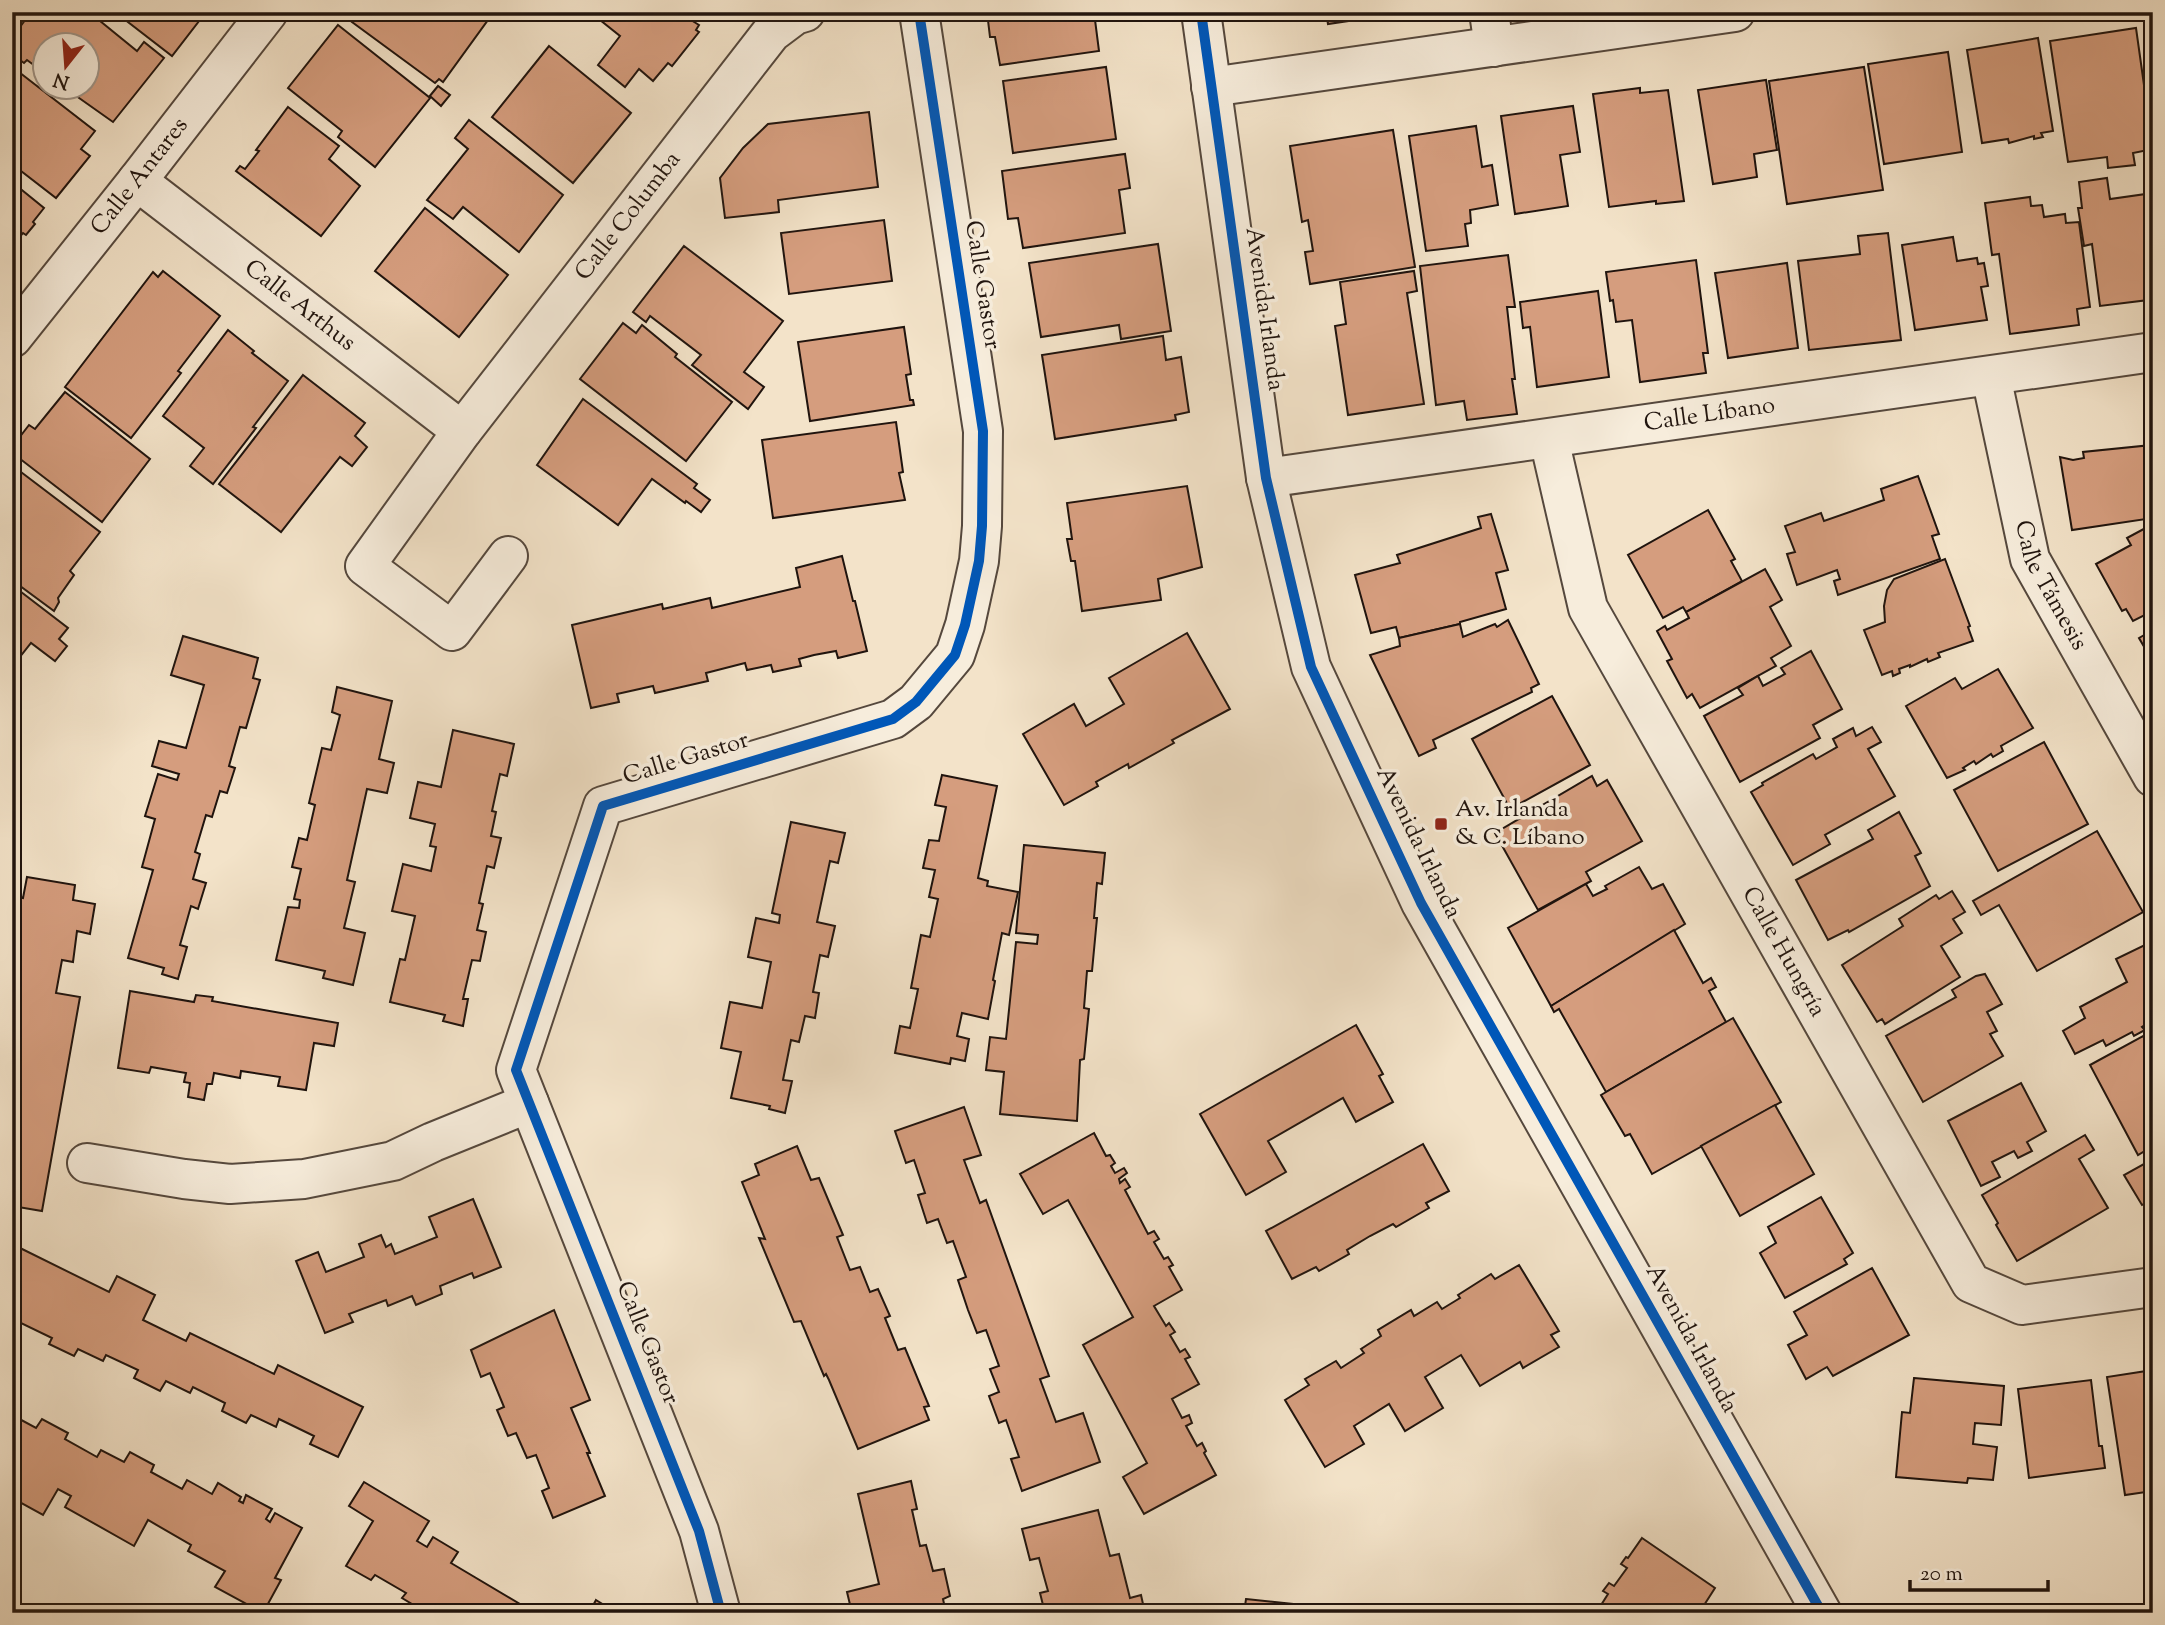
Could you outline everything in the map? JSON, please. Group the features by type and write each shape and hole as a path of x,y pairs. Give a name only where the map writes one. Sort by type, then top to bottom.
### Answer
{"street":[{"name":"Calle Antares","path":"12,338 268,12"},
{"name":"Calle Columba","path":"508,556 452,631 365,566 462,431 771,33 795,15 806,12"},
{"name":"Calle Gastor","path":"721,1613 699,1531 516,1070 603,806 893,719 916,702 955,655 965,625 979,561 984,431 919,12"},
{"name":"Avenida Irlanda","path":"1201,12 1266,478 1311,667 1421,903 1822,1613"},
{"path":"1211,87 1491,30 1735,12"},
{"name":"Calle Arthus","path":"137,181 462,431"},
{"name":"Calle Líbano","path":"1266,478 2153,352"},
{"name":"Calle Támesis","path":"1991,376 2030,559 2153,777"},
{"name":"Calle Hungría","path":"1549,439 1588,608 1971,1283 2022,1305 2153,1287"},
{"path":"87,1163 184,1180 230,1184 304,1179 393,1161 529,1103"}],"building":[{"path":"31,12 89,12 137,51 144,42 164,58 113,122 85,102 102,102 102,32 32,32 32,64 27,60 24,63 12,54 12,38"},
{"path":"115,12 206,12 172,56"},
{"path":"359,12 493,13 443,82 439,79 435,83 352,22"},
{"path":"590,12 697,12 691,20 699,25 696,30 699,32 672,66 668,63 653,81 639,69 625,87 598,65 620,36"},
{"path":"987,12 1094,12 1099,51 1000,65 995,37 990,37"},
{"path":"1326,12 1409,12 1328,24"},
{"path":"2153,22 2153,77 2145,23"},
{"path":"338,25 429,97 438,86 450,95 441,106 431,97 375,167 338,137 342,131 288,88"},
{"path":"2136,28 2153,149 2133,153 2135,165 2108,168 2107,157 2068,162 2050,41"},
{"path":"2038,38 2053,131 2041,133 2043,137 2034,139 2034,136 2009,143 2008,139 1982,143 1967,50"},
{"path":"549,46 631,113 573,183 492,117"},
{"path":"1948,52 1962,152 1884,164 1868,64"},
{"path":"1106,67 1116,139 1013,153 1003,81"},
{"path":"1864,67 1883,190 1787,204 1769,81"},
{"path":"15,69 32,82 32,102 58,102 95,131 81,149 90,156 56,198 12,164 12,73"},
{"path":"1766,80 1777,150 1754,154 1757,177 1713,184 1698,90"},
{"path":"1640,88 1640,93 1668,90 1684,201 1656,204 1656,201 1609,207 1593,94"},
{"path":"1573,106 1580,152 1560,155 1568,206 1515,214 1501,116"},
{"path":"288,107 339,146 329,159 360,186 321,236 236,171 240,166 245,169"},
{"path":"869,112 878,187 778,200 779,212 725,218 720,178 743,148 768,124"},
{"path":"469,120 563,195 519,252 463,207 453,219 427,200 468,149 455,138"},
{"path":"1476,126 1482,167 1492,165 1498,205 1470,210 1471,223 1465,224 1468,246 1426,251 1409,136"},
{"path":"1393,130 1415,267 1310,284 1305,252 1313,251 1308,220 1302,222 1290,146"},
{"path":"1125,154 1130,188 1119,190 1125,233 1023,248 1018,218 1008,219 1002,171"},
{"path":"2107,178 2110,199 2153,193 2153,303 2149,304 2149,300 2100,306 2092,244 2084,246 2078,208 2082,208 2079,182"},
{"path":"12,182 44,208 26,235 23,233 12,247"},
{"path":"2030,197 2031,206 2042,205 2044,217 2065,214 2066,223 2079,222 2090,307 2077,309 2079,325 2010,334 1999,254 1992,255 1985,203"},
{"path":"425,208 508,275 459,337 375,271"},
{"path":"884,220 892,281 789,294 781,233"},
{"path":"1888,233 1901,340 1809,350 1798,261 1860,254 1858,236"},
{"path":"1953,237 1957,261 1977,258 1978,264 1984,263 1988,286 1981,287 1987,320 1915,330 1902,245"},
{"path":"1158,244 1171,331 1121,339 1119,325 1041,337 1029,263"},
{"path":"684,246 783,321 744,372 764,387 748,409 692,365 701,355 650,316 646,322 633,312"},
{"path":"1508,255 1515,307 1507,307 1517,414 1467,420 1464,401 1436,405 1420,266"},
{"path":"1696,260 1708,353 1703,353 1706,373 1640,382 1632,320 1616,322 1606,272"},
{"path":"1787,263 1798,348 1728,358 1715,273"},
{"path":"163,271 220,316 131,438 65,387 153,272 158,277"},
{"path":"1414,271 1417,291 1407,293 1424,404 1348,415 1335,326 1346,324 1340,282"},
{"path":"1598,291 1609,377 1537,387 1530,327 1523,328 1520,302"},
{"path":"623,323 636,333 642,325 677,354 675,357 732,402 686,461 580,379"},
{"path":"904,327 911,374 906,375 910,400 913,400 914,405 810,421 798,342"},
{"path":"228,330 288,381 213,484 190,466 204,448 163,416"},
{"path":"1163,336 1166,360 1181,357 1189,412 1175,415 1176,420 1055,439 1042,355"},
{"path":"303,375 365,423 355,436 367,447 352,466 340,457 281,532 219,484"},
{"path":"65,392 150,459 102,522 15,455 18,452 12,447 29,425 35,429"},
{"path":"583,399 697,484 694,488 710,500 701,512 652,479 618,525 537,465"},
{"path":"896,422 903,472 899,473 905,500 773,518 762,440"},
{"path":"2150,440 2153,440 2153,518 2072,530 2060,457 2073,460 2084,458 2083,452 2151,445"},
{"path":"17,469 100,532 70,571 74,575 58,598 59,602 54,611 12,580 12,476"},
{"path":"1918,476 1939,534 1932,536 1940,559 1838,595 1834,581 1840,579 1837,570 1797,585 1787,554 1795,552 1785,526 1821,513 1824,521 1884,500 1881,489"},
{"path":"1187,486 1202,567 1158,579 1161,600 1082,611 1075,561 1071,561 1067,539 1072,539 1067,503"},
{"path":"1708,510 1735,559 1731,561 1742,581 1686,612 1683,607 1663,618 1628,555"},
{"path":"1491,514 1508,570 1496,573 1506,609 1460,624 1399,638 1396,627 1371,633 1355,575 1400,563 1397,555 1481,528 1478,517"},
{"path":"2153,524 2153,611 2133,621 2126,609 2122,611 2096,564 2131,545 2127,538"},
{"path":"842,556 867,651 838,658 836,651 814,655 799,659 801,666 773,672 771,665 747,670 745,663 706,673 708,681 655,693 653,686 617,694 619,702 591,708 572,625 662,604 663,609 710,598 712,608 800,587 796,568"},
{"path":"1945,559 1973,641 1938,653 1940,657 1928,662 1927,659 1899,669 1900,673 1893,676 1892,671 1882,675 1864,630 1885,622 1887,590 1894,579"},
{"path":"1765,569 1782,600 1770,607 1791,646 1771,658 1776,666 1700,708 1692,694 1687,698 1667,661 1672,659 1657,631 1665,626 1667,630 1689,618 1686,612"},
{"path":"12,585 68,628 59,639 67,646 55,661 31,643 12,667"},
{"path":"1508,620 1539,684 1531,688 1532,692 1433,740 1436,748 1419,756 1370,655 1400,646 1399,638 1460,624 1463,637 1495,624 1497,627"},
{"path":"2153,630 2153,662 2139,638"},
{"path":"1187,633 1230,709 1172,740 1174,743 1129,768 1128,764 1096,782 1098,786 1064,805 1023,734 1074,704 1086,726 1124,704 1109,678"},
{"path":"183,636 258,658 253,678 260,680 246,728 240,727 229,766 235,768 227,793 220,791 212,817 206,815 195,852 200,854 193,879 206,883 198,909 191,906 180,945 187,947 178,979 162,974 164,968 128,958 153,870 142,867 155,819 145,816 158,774 177,780 179,774 152,766 159,741 186,748 204,685 171,675"},
{"path":"1811,651 1842,709 1813,725 1820,738 1740,782 1704,716 1743,695 1738,688 1758,676 1763,686 1785,674 1781,668"},
{"path":"1998,669 2033,728 2001,746 2003,751 1993,757 1991,754 1976,764 1974,761 1963,768 1965,770 1947,778 1906,706 1955,678 1962,689"},
{"path":"337,687 392,701 379,759 394,763 387,793 367,789 347,880 355,882 344,928 365,933 353,985 323,978 325,971 276,960 288,907 299,908 300,900 294,899 301,869 292,867 299,838 307,840 315,805 309,803 322,748 331,750 340,715 332,712"},
{"path":"1552,696 1590,765 1510,809 1472,739"},
{"path":"1872,727 1881,742 1868,749 1895,796 1825,835 1830,844 1793,865 1751,792 1813,754 1816,759 1837,747 1833,739 1853,728 1856,736"},
{"path":"453,730 514,744 507,776 500,774 492,811 496,812 491,836 501,838 494,868 487,866 479,903 483,904 477,930 486,932 480,961 472,960 463,999 468,999 463,1026 443,1021 445,1015 390,1002 400,959 405,960 415,916 392,911 403,864 431,871 436,847 430,846 435,824 410,818 418,782 441,787"},
{"path":"2044,742 2088,824 1998,871 1954,790"},
{"path":"942,775 997,786 978,878 988,881 987,886 1018,892 1009,935 1002,933 988,1019 962,1013 957,1036 969,1039 965,1061 951,1058 950,1064 895,1053 900,1026 910,1028 918,989 911,988 921,935 930,937 938,899 929,897 935,870 923,868 929,840 939,841 946,807 935,805"},
{"path":"1592,776 1597,786 1607,780 1642,841 1586,872 1591,881 1538,910 1495,833"},
{"path":"1899,812 1921,853 1915,856 1930,886 1849,932 1848,930 1828,940 1796,880 1873,839 1868,830"},
{"path":"791,822 845,833 838,863 830,861 817,922 835,926 828,957 820,955 813,992 819,993 815,1018 805,1016 799,1042 791,1040 783,1080 792,1081 785,1113 769,1109 770,1106 731,1098 741,1052 721,1048 730,1002 762,1008 771,962 748,957 756,918 779,923 780,915 772,913"},
{"path":"2097,831 2143,912 2037,971 1999,905 1981,915 1973,901"},
{"path":"1024,845 1105,853 1102,884 1097,883 1092,971 1087,971 1084,1008 1089,1009 1084,1059 1080,1060 1077,1121 1000,1114 1004,1072 986,1070 990,1037 1006,1039 1016,942 1037,944 1038,935 1016,933"},
{"path":"1639,867 1652,889 1663,884 1685,924 1551,1006 1508,928 1586,884 1593,896"},
{"path":"27,877 75,885 73,900 95,904 90,934 77,931 73,962 62,960 56,993 80,997 42,1211 12,1206 12,922 17,897 23,898"},
{"path":"1952,891 1965,912 1953,919 1962,933 1941,946 1960,977 1885,1024 1882,1019 1877,1022 1842,965 1903,926 1899,919 1936,895 1939,899"},
{"path":"1674,930 1703,983 1711,978 1716,987 1709,991 1726,1022 1606,1092 1559,1009 1554,1012 1551,1006"},
{"path":"2153,941 2153,1026 2150,1028 2148,1023 2142,1027 2145,1030 2134,1036 2132,1032 2106,1046 2103,1040 2075,1054 2063,1031 2085,1018 2080,1007 2127,982 2116,959"},
{"path":"1985,974 2002,1004 1987,1012 1997,1031 1990,1034 2003,1056 1923,1102 1886,1036 1956,997 1952,990 1976,976"},
{"path":"130,991 194,1002 196,995 213,997 212,1001 338,1023 334,1046 314,1043 306,1090 278,1086 280,1077 241,1071 240,1078 214,1073 212,1084 207,1084 204,1100 188,1097 190,1083 184,1082 186,1073 151,1067 149,1073 118,1068"},
{"path":"1733,1018 1781,1102 1652,1174 1630,1134 1625,1136 1601,1095"},
{"path":"1356,1025 1383,1074 1379,1076 1393,1102 1356,1122 1343,1098 1268,1141 1286,1172 1246,1195 1200,1114"},
{"path":"2143,1036 2149,1047 2153,1045 2153,1146 2138,1155 2090,1065"},
{"path":"2021,1083 2046,1131 2027,1142 2032,1151 2018,1158 2014,1151 1992,1162 2000,1177 1981,1186 1948,1121"},
{"path":"1775,1105 1814,1174 1740,1216 1701,1146"},
{"path":"964,1107 981,1155 964,1160 980,1203 986,1200 1049,1376 1040,1379 1056,1422 1083,1413 1100,1462 1022,1491 1011,1459 1019,1457 1006,1420 999,1423 989,1396 999,1392 990,1369 999,1366 986,1330 977,1333 968,1310 958,1280 966,1277 953,1241 947,1243 938,1219 927,1223 918,1195 925,1193 914,1160 906,1163 895,1131"},
{"path":"1094,1133 1106,1156 1110,1155 1115,1163 1111,1166 1115,1173 1124,1168 1127,1173 1119,1179 1120,1183 1125,1179 1130,1187 1125,1190 1148,1234 1154,1231 1159,1239 1154,1242 1164,1259 1168,1257 1173,1265 1169,1267 1182,1290 1154,1306 1166,1326 1169,1323 1175,1332 1170,1335 1180,1352 1185,1349 1190,1357 1185,1359 1199,1384 1172,1399 1182,1418 1189,1415 1192,1423 1186,1426 1197,1446 1202,1443 1206,1451 1204,1453 1216,1475 1144,1514 1123,1477 1147,1463 1083,1345 1133,1317 1068,1200 1043,1214 1020,1174"},
{"path":"2085,1135 2094,1150 2079,1159 2108,1208 2017,1261 1982,1195"},
{"path":"1423,1144 1449,1191 1426,1203 1429,1208 1396,1227 1393,1224 1370,1236 1347,1250 1349,1254 1319,1271 1316,1267 1292,1279 1266,1231"},
{"path":"797,1146 811,1180 819,1178 843,1235 837,1237 850,1270 860,1267 870,1292 878,1289 890,1316 885,1318 898,1350 905,1348 929,1406 924,1407 929,1420 858,1449 801,1321 794,1322 759,1238 765,1239 742,1182 759,1175 755,1164"},
{"path":"2153,1159 2153,1209 2149,1201 2142,1205 2124,1175"},
{"path":"1821,1197 1853,1253 1844,1259 1847,1264 1785,1298 1760,1253 1776,1243 1768,1227"},
{"path":"473,1199 501,1267 474,1278 472,1273 440,1286 442,1294 416,1305 412,1296 388,1306 386,1300 349,1314 353,1322 325,1333 296,1261 318,1252 326,1272 364,1257 359,1244 381,1235 386,1247 391,1244 395,1254 437,1237 429,1217"},
{"path":"12,1244 109,1292 117,1276 155,1295 143,1320 186,1341 190,1333 274,1374 278,1365 363,1407 338,1457 310,1444 314,1436 279,1419 276,1427 251,1415 246,1423 222,1411 225,1403 193,1387 190,1393 166,1381 160,1391 134,1378 138,1370 106,1355 103,1361 78,1349 74,1356 49,1344 52,1338 17,1321 14,1327 12,1326"},
{"path":"1519,1265 1559,1331 1551,1335 1559,1347 1523,1368 1520,1362 1480,1386 1461,1355 1425,1377 1443,1408 1405,1431 1389,1404 1354,1426 1364,1444 1325,1467 1285,1400 1309,1385 1305,1379 1336,1361 1341,1368 1364,1353 1361,1349 1381,1336 1378,1330 1411,1310 1414,1316 1437,1302 1442,1309 1491,1274 1495,1279"},
{"path":"1872,1268 1909,1335 1833,1376 1827,1367 1806,1379 1788,1345 1807,1335 1794,1312"},
{"path":"554,1310 590,1400 571,1408 605,1496 553,1518 542,1491 549,1488 536,1455 527,1458 516,1433 508,1436 497,1410 504,1407 490,1373 481,1377 471,1350"},
{"path":"2153,1370 2153,1491 2125,1495 2107,1377"},
{"path":"1914,1378 2004,1386 2001,1425 1975,1423 1973,1444 1997,1447 1993,1480 1968,1478 1967,1483 1896,1477 1902,1412 1910,1413"},
{"path":"2091,1380 2099,1446 2102,1446 2105,1468 2029,1478 2018,1389"},
{"path":"12,1415 36,1428 42,1419 68,1433 65,1439 97,1457 101,1450 124,1462 130,1452 154,1465 151,1472 182,1489 187,1480 212,1494 218,1483 241,1497 239,1501 243,1503 246,1495 272,1509 266,1519 270,1522 275,1513 302,1528 275,1578 281,1580 263,1613 215,1587 225,1571 188,1551 191,1545 148,1520 134,1546 65,1507 71,1496 58,1489 43,1515 12,1498"},
{"path":"911,1481 917,1509 912,1510 920,1546 926,1545 933,1571 944,1569 950,1596 943,1599 946,1613 852,1613 847,1592 879,1584 858,1494"},
{"path":"364,1482 429,1521 417,1541 427,1547 433,1537 458,1552 451,1563 535,1613 427,1613 402,1598 406,1593 375,1575 371,1580 346,1566 373,1521 349,1506"},
{"path":"1098,1510 1110,1556 1119,1554 1130,1598 1141,1595 1145,1613 1045,1613 1040,1593 1048,1591 1039,1558 1030,1560 1022,1529"},
{"path":"1642,1538 1715,1588 1699,1613 1596,1613 1608,1594 1603,1591 1609,1583 1614,1586 1627,1568 1621,1564"},
{"path":"1246,1599 1302,1605 1301,1613 1244,1613"},
{"path":"596,1600 617,1613 589,1613"},
{"path":"540,1606 552,1613 536,1613"}],"cycle path":[{"path":"721,1613 699,1531 516,1070 603,806 893,719 916,702 955,655 965,625 979,561 983,431 919,12"},
{"path":"1201,12 1266,478 1311,667 1421,903 1822,1613"}],"place":[{"name":"Av. Irlanda & C. Líbano","path":"1441,824"}]}
